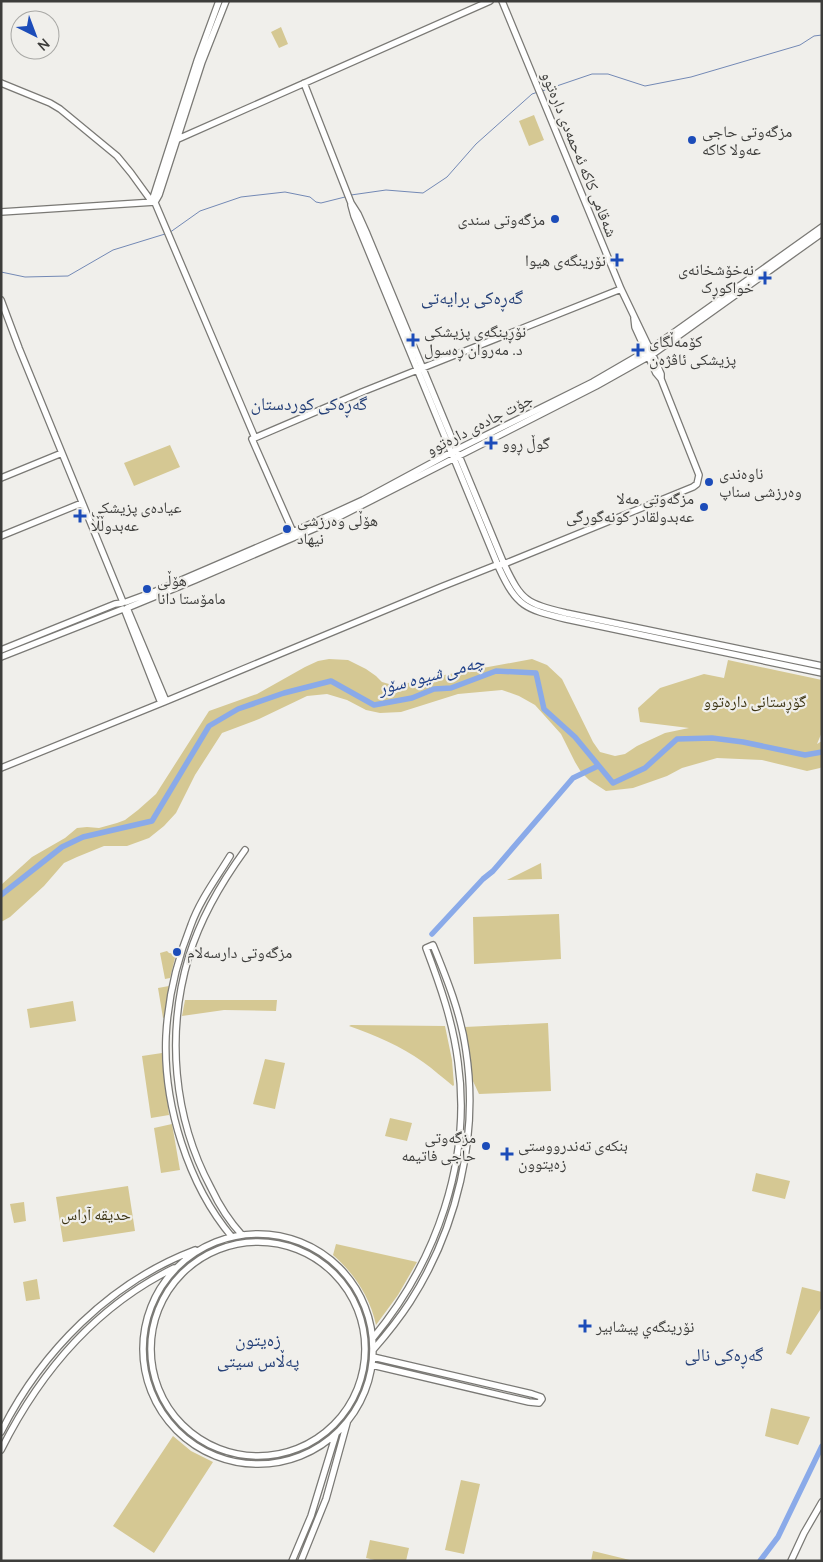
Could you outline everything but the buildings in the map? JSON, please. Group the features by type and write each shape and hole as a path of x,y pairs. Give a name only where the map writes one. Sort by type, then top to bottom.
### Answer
{"street":[{"path":"154,202 153,195 197,61 219,1"},
{"path":"154,202 159,195 202,62 226,1"},
{"path":"178,139 490,1"},
{"name":"شەقامی کاکە ئەحمەدی دارەتوو","path":"501,564 693,487 698,484 699,475 661,379 661,374 642,336 635,327 634,317 502,1"},
{"path":"1,83 60,109 117,156 154,202 255,438"},
{"path":"304,83 351,202 354,216 389,294 501,564 518,592 538,606 822,673"},
{"path":"1,212 154,202"},
{"name":"جۆت جادەی دارەتوو","path":"664,343 706,310 822,227"},
{"name":"جۆت جادەی دارەتوو","path":"124,606 196,580 325,524 396,489 455,454 569,401 639,362 649,353 822,233"},
{"path":"293,532 252,439 362,392 621,289"},
{"path":"1,300 164,702"},
{"path":"642,336 652,344 664,343"},
{"path":"631,360 642,350 642,336"},
{"path":"639,362 647,359 654,363 656,353 664,343"},
{"name":"جۆت جادەی دارەتوو","path":"124,606 363,500 593,382 631,360 649,353"},
{"path":"1,478 62,453"},
{"path":"1,536 82,502"},
{"path":"1,768 501,564"},
{"path":"1,650 115,604 124,606"},
{"path":"1,657 124,606"},
{"path":"684,640 822,666"},
{"path":"242,1235 215,1197 191,1143 179,1097 175,1052 180,996 189,956 212,900 245,850"},
{"path":"230,856 196,911 181,954 170,1002 166,1052 171,1099 183,1146 199,1185 232,1237"},
{"path":"223,867 230,871"},
{"path":"373,1338 397,1306 418,1273 429,1249 449,1193 458,1144 461,1092 456,1050 443,995 426,948 433,945 453,997 466,1048 469,1092 464,1163 452,1214 424,1279 410,1303 373,1350"},
{"path":"181,954 189,956"},
{"path":"456,1050 466,1048"},
{"path":"183,1146 191,1143"},
{"path":"1,1432 23,1393 56,1349 83,1321 120,1291 175,1258 232,1237 262,1234 290,1238 307,1245 330,1259 344,1272 360,1294 367,1311 373,1338 373,1357 368,1384 362,1398 347,1422 336,1434 307,1453 288,1460 267,1464 236,1463 217,1457 198,1448 181,1436 167,1421 156,1404 148,1385 143,1349 149,1311 162,1286 178,1266"},
{"path":"248,1243 272,1243 294,1249 310,1256 325,1266 341,1282 354,1302 364,1335 364,1358 360,1381 349,1404 340,1417 328,1430 309,1443 276,1455 252,1456 229,1452 207,1444 187,1430 171,1413 162,1398 155,1380 151,1358 152,1334 157,1314 163,1300 176,1281 194,1264 214,1252 248,1243"},
{"path":"1,1450 29,1399 63,1354 84,1331 141,1287 178,1266 204,1248"},
{"path":"429,1249 437,1252"},
{"path":"175,1258 178,1266"},
{"path":"149,1311 157,1314"},
{"path":"56,1349 63,1354"},
{"path":"372,1366 530,1402 539,1403 542,1399 532,1394 373,1357"},
{"path":"301,1561 329,1491 347,1422"},
{"path":"292,1561 321,1488 336,1434"},
{"path":"321,1488 329,1491"},
{"path":"791,1561 804,1533 822,1502"}],"green space":[{"path":"281,27 288,44 279,48 271,32"},
{"path":"534,115 544,140 529,146 519,121"},
{"path":"170,445 180,467 134,486 124,463"},
{"name":"گۆڕستانی دارەتوو","path":"329,659 348,660 366,669 382,682 396,686 428,678 532,659 547,665 562,679 593,742 600,752 615,756 625,754 637,746 665,733 689,728 640,722 638,708 660,688 704,674 724,678 728,660 822,680 822,732 817,744 822,741 822,767 807,771 762,760 717,758 682,768 667,776 633,788 606,791 589,780 581,772 561,734 535,705 519,696 502,690 458,694 401,712 380,713 366,710 347,700 327,694 307,696 259,719 222,733 195,775 176,813 164,826 149,838 127,846 104,846 64,863 44,886 10,917 1,922 1,885 32,857 65,838 77,828 99,828 117,823 125,820 138,810 156,794 209,711 257,694 305,667 318,661"},
{"path":"541,863 542,879 507,880"},
{"path":"559,914 561,959 474,964 473,917"},
{"path":"167,951 176,954 170,978 165,979 160,953"},
{"path":"169,986 165,1017 163,1018 158,988"},
{"path":"185,1000 277,1000 276,1011 224,1010 182,1016"},
{"path":"73,1001 76,1021 30,1028 27,1009"},
{"path":"548,1023 551,1091 479,1094 472,1079 465,1027"},
{"path":"349,1026 445,1026 452,1060 454,1085 406,1051 378,1037"},
{"path":"162,1053 169,1115 151,1118 142,1056"},
{"path":"265,1059 285,1063 275,1109 253,1104"},
{"path":"390,1118 412,1123 407,1141 385,1136"},
{"path":"172,1124 180,1170 161,1173 154,1128"},
{"path":"756,1173 790,1181 785,1199 752,1191"},
{"name":"حديقه آراس","path":"128,1186 135,1231 63,1242 56,1197"},
{"path":"24,1202 26,1221 14,1223 10,1204"},
{"path":"336,1244 417,1262 398,1295 376,1325 370,1305 360,1286 333,1255"},
{"path":"37,1279 40,1299 26,1301 23,1282"},
{"path":"802,1287 822,1292 822,1307 791,1355 786,1353"},
{"path":"771,1408 810,1417 798,1445 765,1436"},
{"path":"173,1436 191,1451 213,1462 154,1553 113,1526"},
{"path":"461,1480 480,1484 464,1554 445,1550"},
{"path":"370,1540 409,1548 406,1561 379,1561 366,1558"},
{"path":"593,1551 634,1561 591,1561"}],"waterway":[{"path":"542,91 592,74 608,74 645,86 691,77 800,45 814,36 822,35"},
{"path":"351,195 386,190 423,193 447,177 476,144 532,94 538,92"},
{"path":"169,233 200,211 241,197 285,192 310,197 316,202 321,203 345,197"},
{"path":"1,272 25,277 68,276 113,250 165,234"},
{"name":"چەمی شیوە سۆر","path":"1,895 62,847 83,837 152,821 209,726 238,709 284,693 331,681 374,705 412,698 434,689 451,688 496,671 536,673 544,709 575,737 613,783 645,768 677,739 712,738 743,742 805,755 822,752"},
{"path":"432,934 483,879 493,871 573,778 598,766"},
{"path":"760,1561 778,1537 822,1446"}],"place":[{"name":"مزگەوتی حاجی عەولا کاکە","path":"692,140"},
{"name":"مزگەوتی سندی","path":"555,219"},
{"name":"نۆرینگەی هیوا","path":"617,260"},
{"name":"نەخۆشخانەی خواکوڕک","path":"765,278"},
{"name":"نۆڕینگەی پزیشکی د. مەروان ڕەسول","path":"413,340"},
{"name":"کۆمەڵگای پزیشکی ئاڤژەن","path":"638,350"},
{"name":"گوڵ ڕوو","path":"491,443"},
{"name":"ناوەندی وەرزشی سناپ","path":"709,482"},
{"name":"مزگەوتی مەلا عەبدولقادر کونەگورگی","path":"704,507"},
{"name":"عیادەی پزیشکی عەبدوڵڵا","path":"80,516"},
{"name":"هۆڵی وەرزشی نیهاد","path":"287,529"},
{"name":"هۆڵی مامۆستا دانا","path":"147,589"},
{"name":"مزگەوتی دارسەلام","path":"177,952"},
{"name":"مزگەوتی حاجی فاتیمە","path":"486,1146"},
{"name":"بنکەی تەندرووستی زەیتوون","path":"507,1154"},
{"name":"نۆرينگەي پيشابير","path":"585,1326"}],"district":[{"name":"گەڕەکی برایەتی","path":"472,297"},
{"name":"گەڕەکی کوردستان","path":"309,403"},
{"name":"زەیتون پەڵاس سیتی","path":"258,1349"},
{"name":"گەڕەکی نالی","path":"724,1354"}]}
